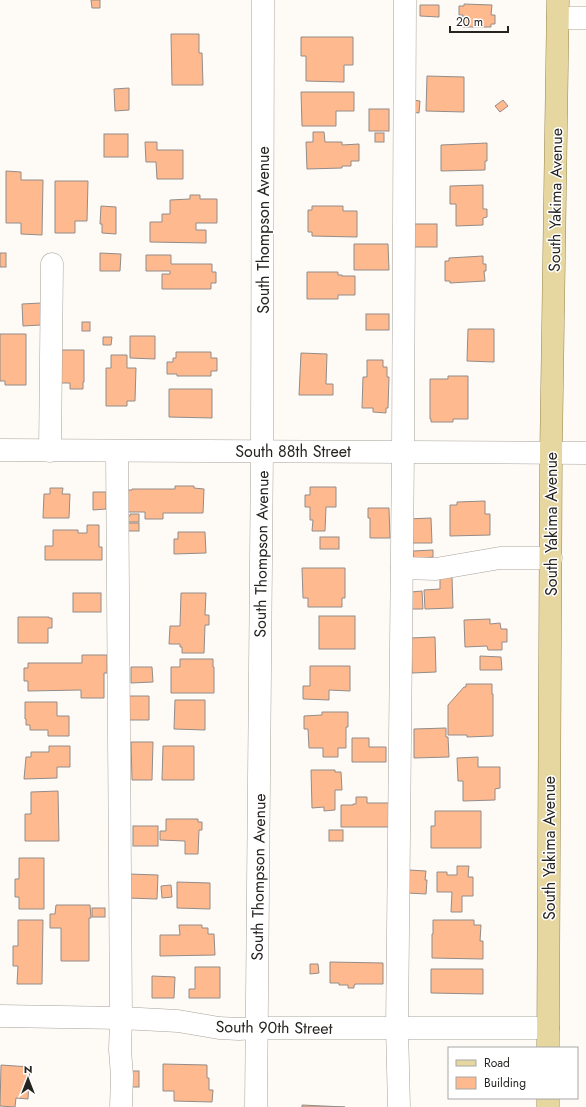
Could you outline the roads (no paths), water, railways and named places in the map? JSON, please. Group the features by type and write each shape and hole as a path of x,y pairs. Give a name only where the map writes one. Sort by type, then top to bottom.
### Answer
{"main road":[{"name":"South Yakima Avenue","path":"548,1038 551,452 558,9"}],"street":[{"name":"South Thompson Avenue","path":"256,1107 262,451 263,0"},
{"path":"399,1107 397,1028 403,452 405,0"},
{"path":"558,9 586,18"},
{"path":"50,451 52,264"},
{"name":"South 88th Street","path":"0,450 586,453"},
{"path":"116,451 121,1018 120,1050 122,1076 121,1107"},
{"path":"402,568 436,569 500,558 551,558"},
{"name":"South 90th Street","path":"0,1016 121,1018 178,1021 232,1029 397,1028 548,1038"}]}
